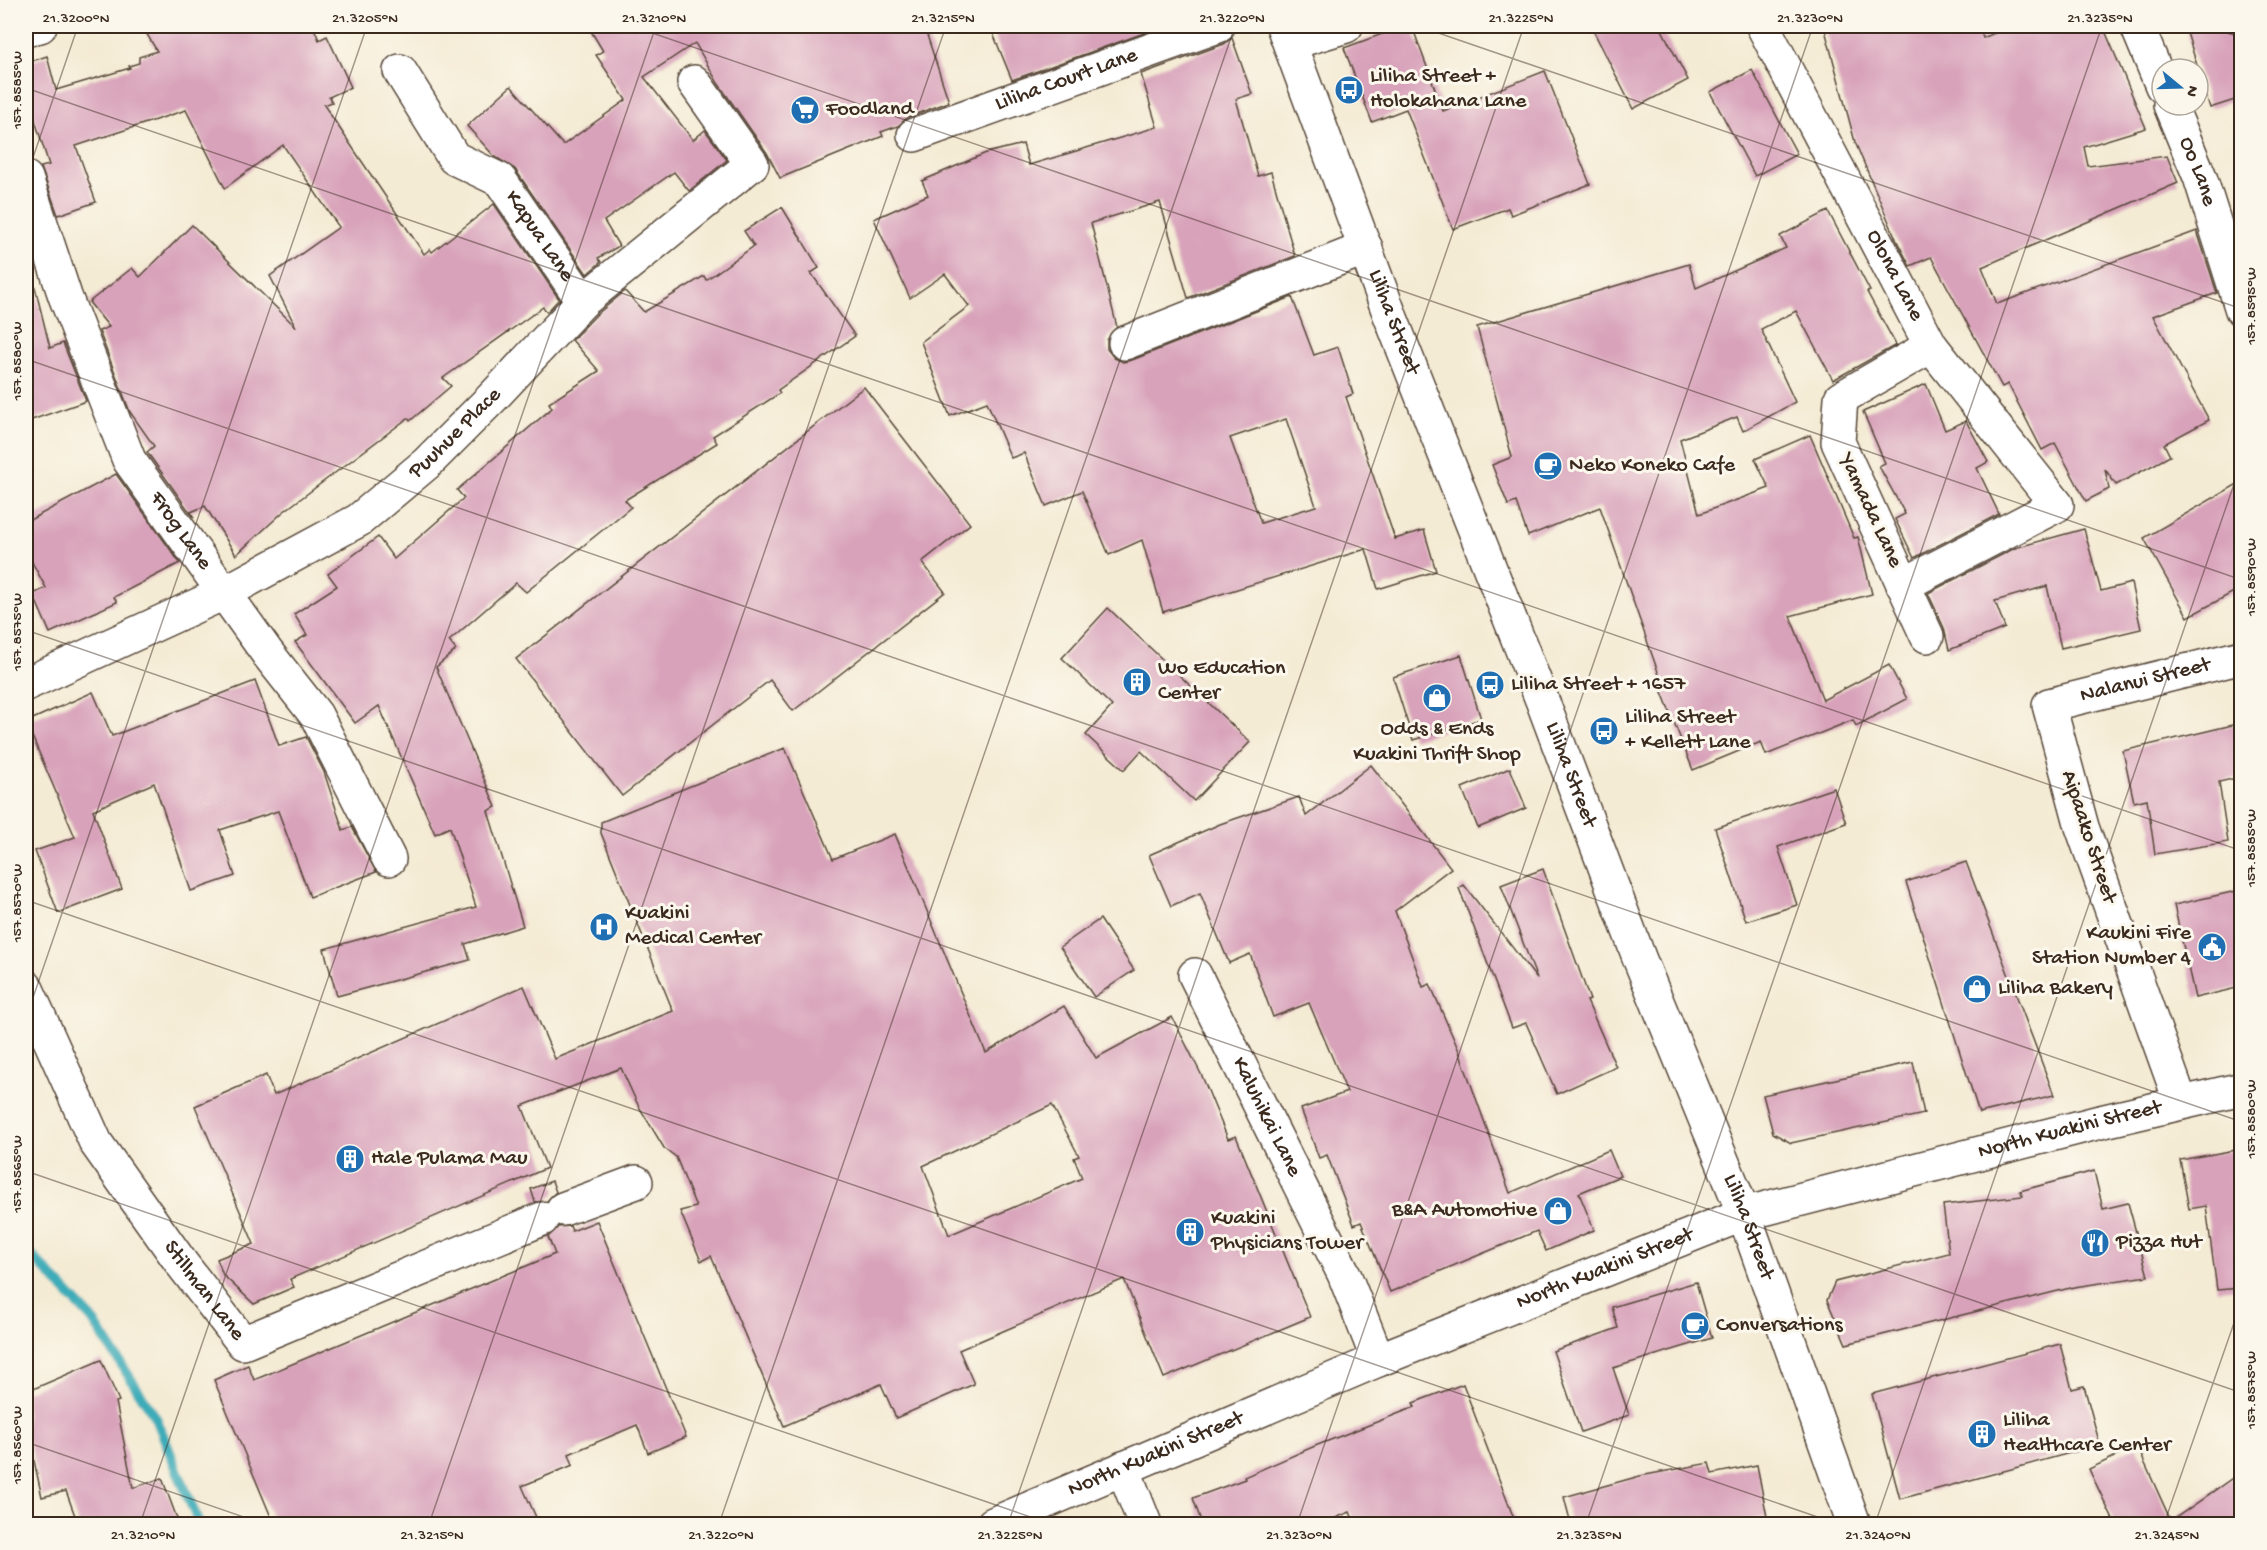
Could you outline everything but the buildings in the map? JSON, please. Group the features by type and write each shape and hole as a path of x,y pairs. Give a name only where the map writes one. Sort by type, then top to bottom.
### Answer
{"street":[{"path":"26,30 40,26"},
{"name":"Liliha Court Lane","path":"914,135 1218,26"},
{"path":"1287,34 1346,26"},
{"name":"Olona Lane","path":"1763,26 1931,346 2057,505"},
{"path":"2137,26 2150,57"},
{"name":"Liliha Street","path":"1287,34 1366,248 1640,960 1744,1214 1854,1524"},
{"name":"Kapua Lane","path":"400,71 454,158 500,180 582,301"},
{"name":"Puuhue Place","path":"26,684 224,593 359,520 427,463 493,397 582,301 752,164 694,82"},
{"name":"Oo Lane","path":"2175,117 2200,177 2241,310"},
{"name":"Frog Lane","path":"26,178 65,296 129,460 224,593 316,714 389,859"},
{"path":"1125,343 1366,248"},
{"name":"Yamada Lane","path":"1927,636 1838,442 1841,398 1931,346"},
{"name":"Yamada Lane","path":"1903,585 2057,505"},
{"name":"Nalanui Street","path":"2049,705 2241,657"},
{"name":"Aipaako Street","path":"2049,705 2082,827 2181,1103"},
{"name":"Kaluhikai Lane","path":"1195,975 1344,1274 1378,1360"},
{"name":"Stillman Lane","path":"26,987 96,1143 243,1343 553,1214 636,1182"},
{"name":"North Kuakini Street","path":"993,1524 1378,1360 1744,1214 2241,1089"},
{"path":"1123,1468 1144,1524"}],"waterway":[{"path":"26,1249 92,1319 156,1418 199,1524"}],"place":[{"name":"Liliha Street + Holokahana Lane","path":"1349,90"},
{"name":"Foodland","path":"805,110"},
{"name":"Neko Koneko Cafe","path":"1548,466"},
{"name":"Wo Education Center","path":"1137,682"},
{"name":"Liliha Street + 1657","path":"1490,685"},
{"name":"Odds & Ends Kuakini Thrift Shop","path":"1437,698"},
{"name":"Liliha Street + Kellett Lane","path":"1604,731"},
{"name":"Kuakini Medical Center","path":"604,927"},
{"name":"Kaukini Fire Station Number 4","path":"2212,947"},
{"name":"Liliha Bakery","path":"1977,989"},
{"name":"Hale Pulama Mau","path":"350,1159"},
{"name":"B&A Automotive","path":"1558,1211"},
{"name":"Kuakini Physicians Tower","path":"1190,1232"},
{"name":"Pizza Hut","path":"2095,1243"},
{"name":"Conversations","path":"1695,1326"},
{"name":"Liliha Healthcare Center","path":"1982,1434"}]}
